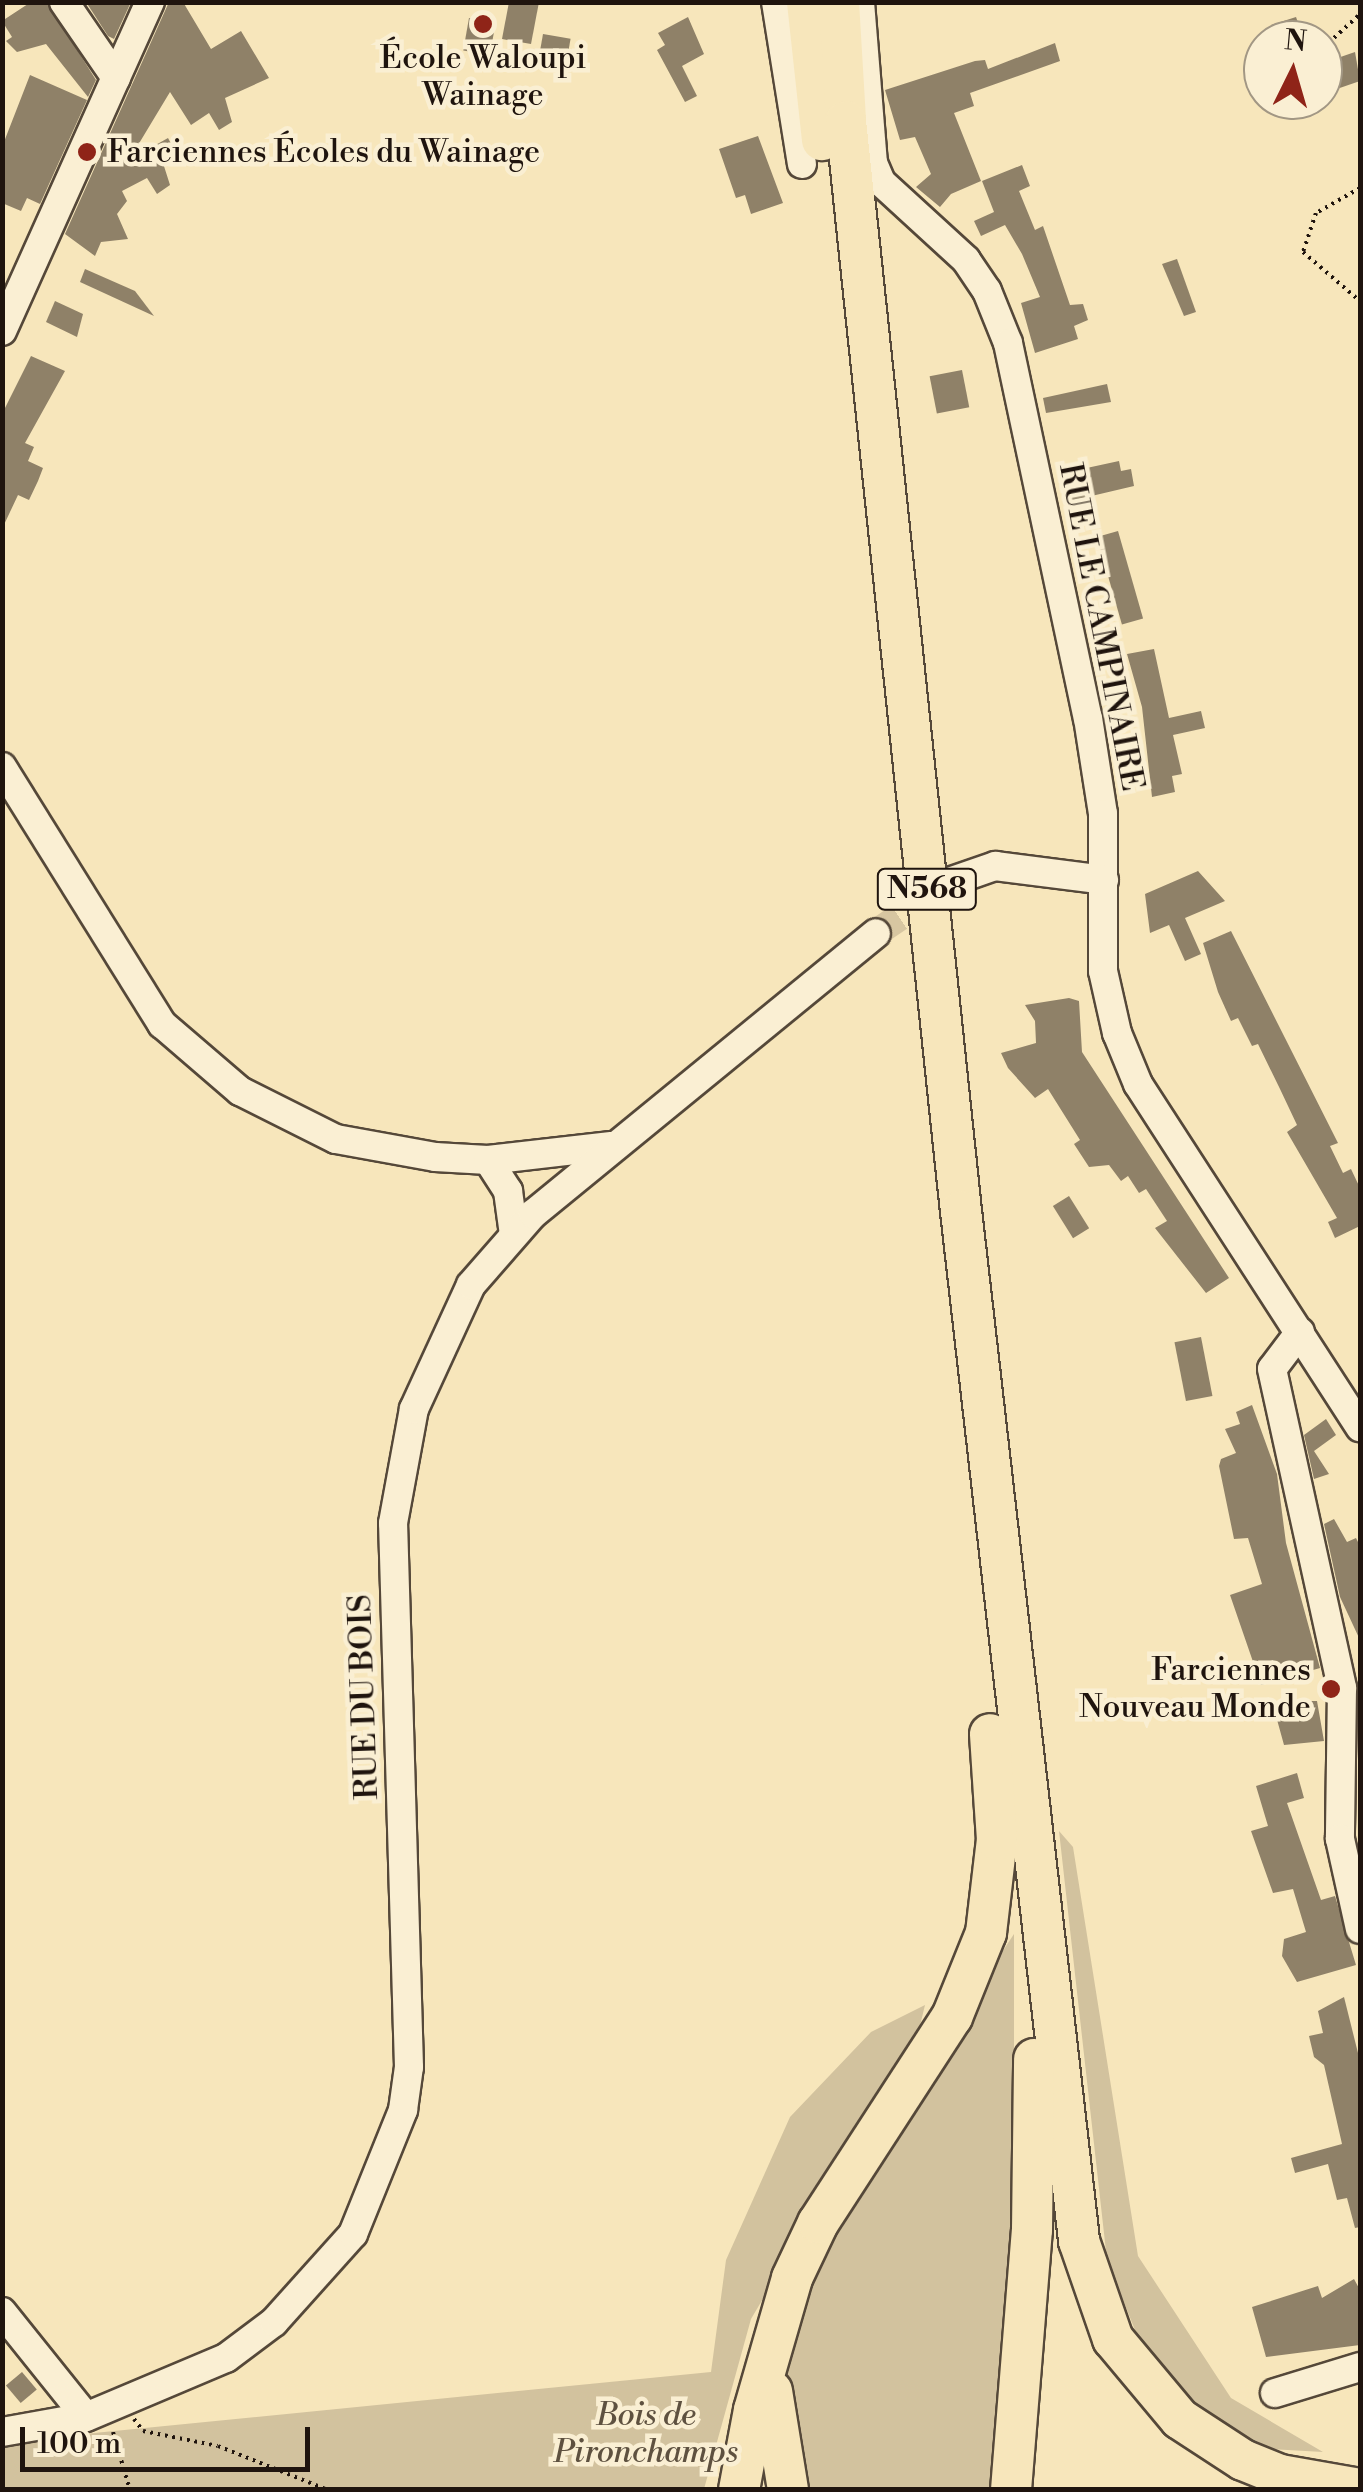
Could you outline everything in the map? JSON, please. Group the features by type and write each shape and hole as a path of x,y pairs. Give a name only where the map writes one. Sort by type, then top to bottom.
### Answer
{"highway":[{"name":"N568","path":"774,2332 818,2223 971,1978 994,1886 990,1738 807,2"},
{"name":"N568","path":"840,2 846,121 1029,1846"},
{"path":"1029,1846 1079,2241 1114,2340 1156,2398 1211,2442 1280,2475 1360,2489"},
{"path":"1011,2490 1032,2230 1029,1846"},
{"path":"739,2490 774,2332"},
{"path":"774,2332 771,2399 788,2490"}],"street":[{"path":"64,2 116,78"},
{"path":"2,331 150,2"},
{"path":"776,2 802,164"},
{"name":"RUE LE CAMPINAIRE","path":"860,2 873,163 881,182 966,260 988,291 1008,344 1088,718 1103,814 1103,972 1138,1084 1360,1428"},
{"path":"2,767 162,1024 240,1091 336,1140 488,1160 611,1146"},
{"path":"952,881 994,866 1104,880"},
{"name":"RUE DU BOIS","path":"2,2432 104,2409 226,2358 318,2278 352,2234 403,2110 410,1989 392,1523 397,1471 439,1348 471,1284 514,1235 611,1146 876,933"},
{"path":"488,1160 508,1191 514,1235"},
{"path":"1300,1332 1272,1369 1342,1688 1340,1839 1360,1929"},
{"path":"2,2312 104,2409"},
{"path":"1276,2393 1360,2367"}],"path":[{"path":"1343,29 1360,14"},
{"path":"1354,19 1360,24"},
{"path":"1360,188 1316,213 1303,252 1360,301"},
{"path":"104,2409 130,2490"},
{"path":"104,2409 143,2431 218,2446 328,2490"}],"green space":[{"path":"1059,1831 1073,1847 1138,2256 1231,2398 1323,2452 1270,2449 1231,2434 1175,2387 1135,2330 1107,2260"},
{"path":"1014,1934 1014,2168 993,2489 806,2489 777,2362 844,2190"},
{"name":"Bois de Pironchamps","path":"925,2005 917,2038 751,2319 704,2489 3,2490 3,2442 711,2372 726,2260 790,2117 871,2032"}],"building":[{"path":"31,2 47,2 96,80 88,97 46,44 17,52 6,41 12,37 2,21"},
{"path":"86,2 131,2 114,39 108,36"},
{"path":"169,2 183,2 211,49 241,31 269,78 225,98 232,122 219,130 209,113 191,125 170,92 129,160 168,138 177,155 163,163 170,185 157,194 147,178 122,191 127,201 117,214 128,239 101,242 95,256 65,234"},
{"path":"509,2 539,2 531,44 502,39"},
{"path":"688,17 704,54 682,66 697,96 685,102 657,50 665,45 658,33"},
{"path":"469,18 496,23 490,55 463,50"},
{"path":"543,34 571,39 567,58 540,53"},
{"path":"1055,43 1060,61 970,93 974,106 954,113 981,181 951,194 940,207 916,187 931,174 915,137 900,140 885,90 975,61 985,60 988,69"},
{"path":"1355,52 1360,81 1343,87 1343,56"},
{"path":"30,75 87,100 40,204 27,198 21,211 2,203 2,147"},
{"path":"758,136 783,203 751,214 745,195 736,198 719,149"},
{"path":"1022,165 1030,186 1019,191 1035,230 1043,226 1070,305 1083,304 1088,320 1074,326 1078,339 1035,353 1021,303 1040,297 1022,254 1005,225 981,236 974,221 994,212 982,181"},
{"path":"1177,259 1196,312 1184,316 1162,264"},
{"path":"85,269 135,291 154,316 80,282"},
{"path":"55,301 83,314 77,337 46,322"},
{"path":"31,356 65,371 25,443 34,447 28,461 43,468 38,481 29,500 18,495 2,529 2,414"},
{"path":"962,370 969,407 937,414 930,376"},
{"path":"1107,384 1111,402 1046,413 1043,398"},
{"path":"1119,461 1121,471 1131,469 1134,486 1066,502 1059,474"},
{"path":"1118,531 1143,618 1122,625 1097,537"},
{"path":"1154,649 1169,718 1201,711 1205,728 1173,735 1182,774 1172,776 1175,792 1152,797 1142,707 1127,654"},
{"path":"1198,871 1225,901 1185,918 1201,954 1185,961 1169,925 1150,933 1145,894"},
{"path":"1231,931 1338,1143 1330,1146 1343,1173 1351,1169 1360,1188 1360,1226 1335,1238 1328,1222 1337,1218 1287,1132 1297,1125 1280,1089 1258,1044 1252,1046 1238,1018 1231,1021 1218,992 1203,943"},
{"path":"1069,998 1079,1001 1082,1052 1229,1278 1206,1293 1155,1228 1167,1221 1146,1189 1139,1193 1128,1176 1121,1181 1109,1165 1089,1167 1074,1144 1080,1140 1048,1089 1035,1098 1008,1068 1001,1053 1036,1043 1035,1021 1025,1005"},
{"path":"1069,1196 1089,1228 1073,1238 1053,1206"},
{"path":"1201,1337 1212,1396 1186,1401 1174,1342"},
{"path":"1252,1405 1277,1474 1286,1543 1320,1668 1261,1685 1230,1595 1262,1584 1248,1538 1234,1539 1219,1466 1221,1459 1236,1453 1225,1429 1240,1424 1236,1412"},
{"path":"1326,1419 1336,1435 1314,1451 1329,1474 1314,1479 1304,1435"},
{"path":"1334,1519 1347,1542 1356,1538 1360,1546 1360,1640 1340,1597 1324,1524"},
{"path":"1295,1701 1317,1701 1324,1741 1284,1745 1276,1716 1296,1713"},
{"path":"1297,1773 1304,1798 1287,1803 1321,1900 1335,1896 1356,1965 1297,1982 1282,1956 1284,1939 1306,1932 1293,1889 1273,1893 1251,1831 1268,1826 1256,1786"},
{"path":"1344,1997 1360,2061 1360,2227 1355,2228 1347,2198 1337,2200 1328,2164 1295,2173 1291,2158 1342,2144 1324,2065 1314,2057 1309,2036 1323,2033 1318,2011"},
{"path":"1354,2279 1360,2290 1360,2345 1266,2357 1252,2307 1318,2286 1322,2298"},
{"path":"22,2372 37,2390 21,2403 6,2385"}],"tunnel":[{"path":"876,933 939,890"}],"place":[{"name":"École Waloupi Wainage","path":"483,24"},
{"name":"Farciennes Écoles du Wainage","path":"87,152"},
{"name":"Farciennes Nouveau Monde","path":"1331,1689"}]}
